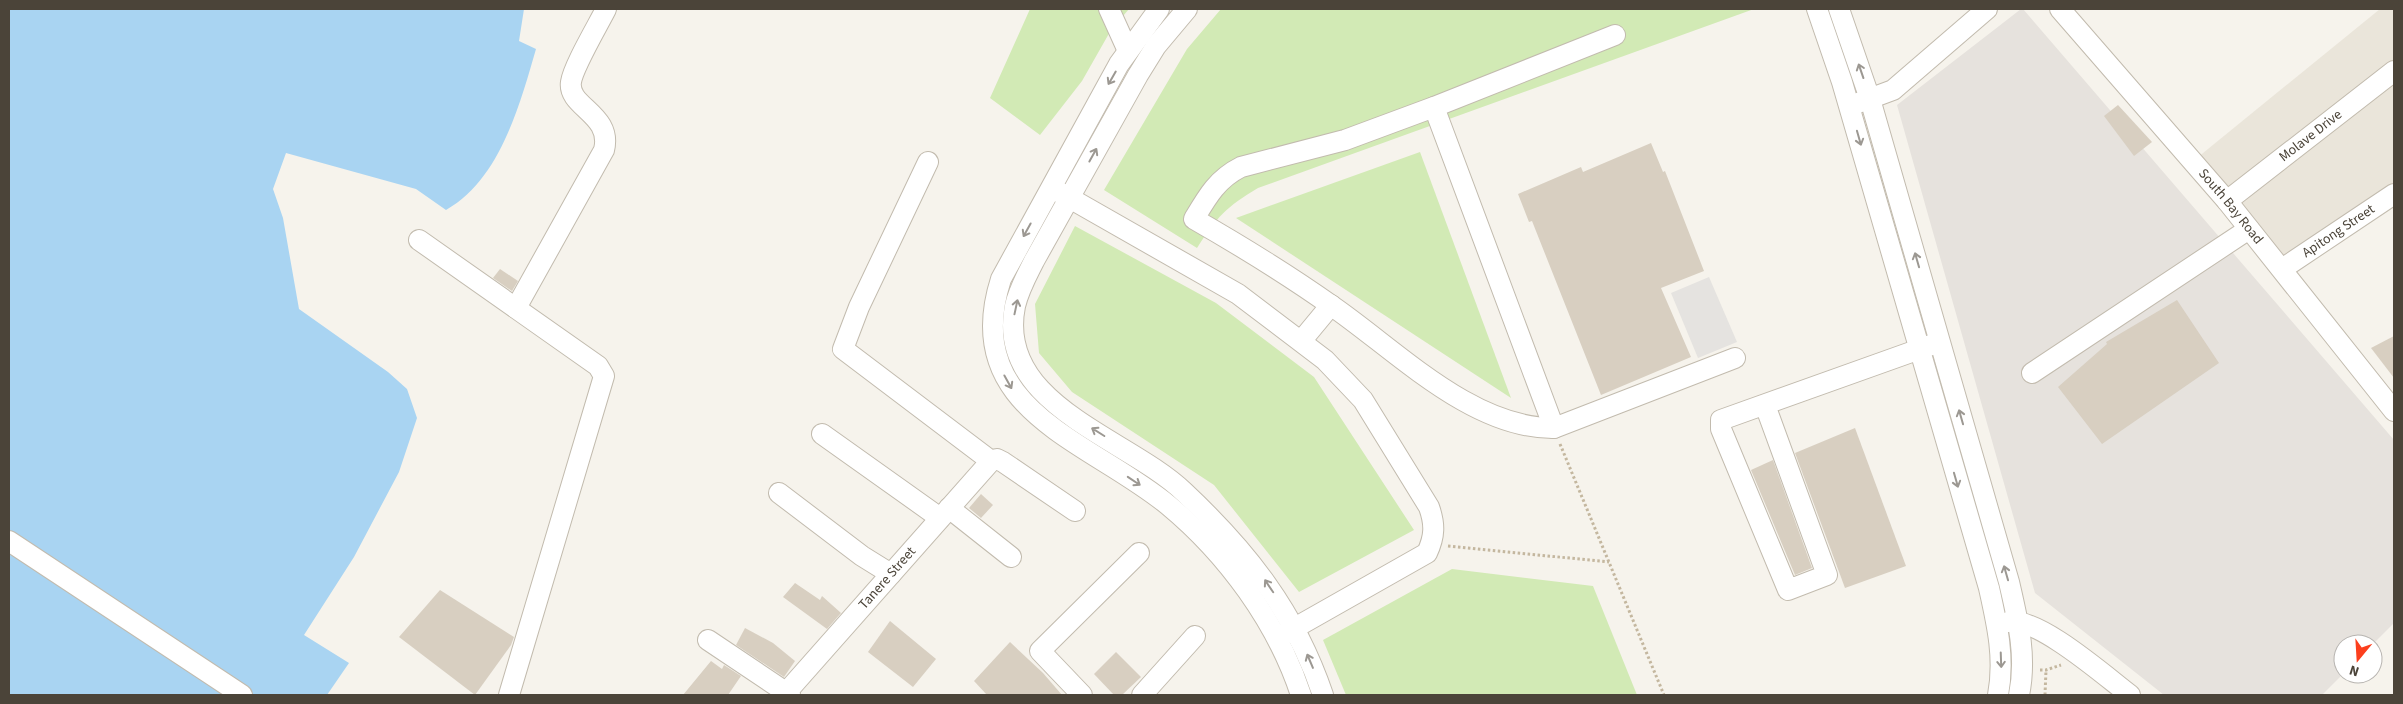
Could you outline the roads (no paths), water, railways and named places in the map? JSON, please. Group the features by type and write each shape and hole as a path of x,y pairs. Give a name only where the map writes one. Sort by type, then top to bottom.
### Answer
{"street":[{"path":"516,308 604,150 607,137 603,128 574,96 571,81 606,9"},
{"path":"1159,9 1128,51 1001,279 994,300 991,322 995,348 1002,372 1014,392 1029,410 1050,427 1135,481 1168,506 1206,542 1244,586 1276,638 1301,695"},
{"path":"1187,9 1156,46 1138,75 1021,287 1013,322 1016,343 1022,363 1044,395 1062,410 1148,463 1182,490 1222,528 1261,573 1294,628 1323,695"},
{"path":"1817,9 1849,105 1989,588 1997,624 2002,667 1998,695"},
{"path":"1840,9 1870,99 2018,620 2024,668 2020,695"},
{"path":"1849,105 1893,90 1987,9"},
{"name":"South Bay Road","path":"2060,9 2227,201 2394,411"},
{"path":"1113,12 1128,51"},
{"path":"1614,35 1434,107 1345,140 1241,167 1227,174 1216,183 1194,219 1254,254 1331,305 1439,385 1474,406 1506,421 1532,429 1554,428 1735,358"},
{"name":"Molave Drive","path":"2227,201 2394,71"},
{"path":"1434,107 1554,428"},
{"path":"928,162 859,307 843,349 990,461 997,459 1003,462 1076,511"},
{"path":"1051,187 1238,294 1302,340 1346,380 1378,420 1429,507 1434,520 1431,544 1427,553 1276,638"},
{"name":"Apitong Street","path":"2282,269 2394,194"},
{"path":"2032,372 2250,229"},
{"path":"419,240 598,366 602,372 604,382 509,695"},
{"path":"1302,340 1331,305"},
{"path":"1765,405 1827,575 1788,590 1721,429 1721,420 1920,348 1940,343"},
{"path":"822,434 1011,558"},
{"name":"Tanere Street","path":"787,694 990,461"},
{"path":"779,493 862,556 891,574"},
{"path":"9,541 242,695"},
{"path":"1082,695 1040,651 1138,553"},
{"path":"1997,624 2018,620 2049,636 2130,695"},
{"path":"1142,695 1195,636"},
{"path":"708,640 787,694"}],"water":[{"path":"9,9 524,9 519,41 536,49 523,93 515,116 494,160 481,180 465,197 446,210 416,189 286,153 273,189 283,218 299,309 388,372 407,389 417,418 399,472 354,557 304,635 349,663 327,695 9,695"}]}
